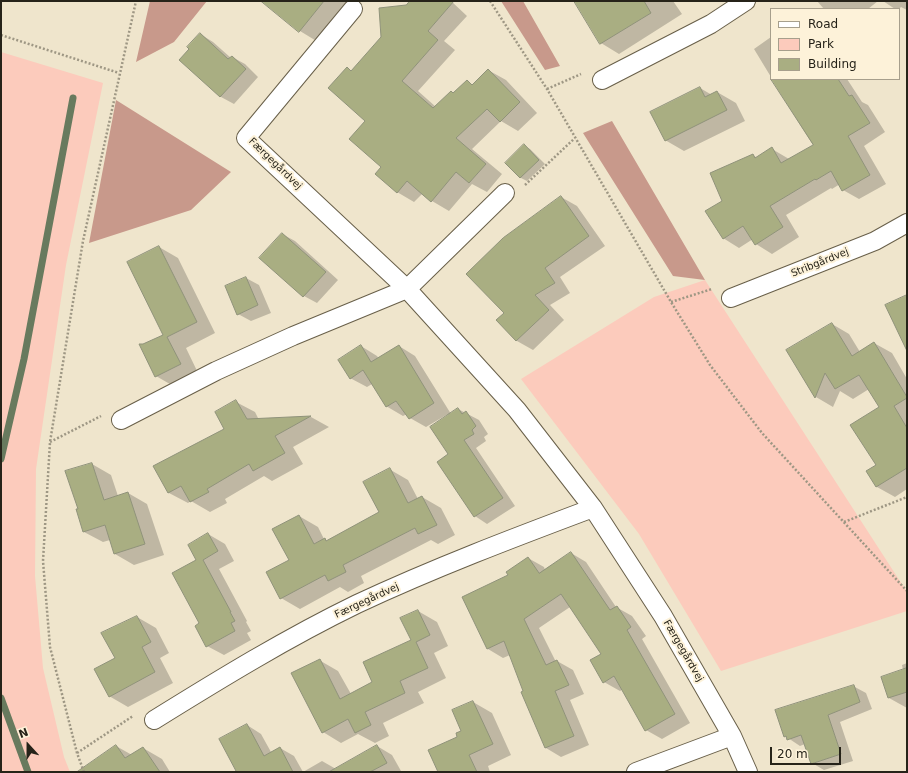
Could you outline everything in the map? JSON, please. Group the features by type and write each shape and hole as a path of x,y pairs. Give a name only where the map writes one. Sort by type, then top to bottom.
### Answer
{"street":[{"path":"602,80 711,24 746,1"},
{"name":"Færgegårdvej","path":"353,9 246,138 407,289 517,410 593,508 663,616 732,736 748,772"},
{"path":"121,420 216,371 293,336 407,289 505,193"},
{"name":"Stribgårdvej","path":"731,298 875,241 907,223"},
{"name":"Færgegårdvej","path":"154,720 249,662 356,604 473,553 593,508"},
{"path":"636,772 732,736"}],"path":[{"path":"84,772 77,754 50,647 43,561 50,442 83,241 136,1"},
{"path":"490,1 547,89 670,302 710,365 762,433 907,591"},
{"path":"1,35 119,73"},
{"path":"547,89 585,73 602,80"},
{"path":"505,193 514,196 575,138"},
{"path":"670,302 716,287 731,298"},
{"path":"50,442 111,410 121,420"},
{"path":"844,522 907,497"},
{"path":"77,754 141,710 154,720"}],"green space":[{"path":"1,52 103,83 66,265 36,469 35,576 43,668 64,757 70,772 1,772"},
{"path":"705,280 907,592 907,611 721,671 639,534 521,379 654,297"}],"shaded area":[{"path":"150,1 207,1 174,42 136,62"},
{"path":"501,1 523,1 560,66 545,70"},
{"path":"116,100 231,172 191,210 89,243"},
{"path":"612,121 705,280 673,276 583,133"}],"building":[{"path":"261,1 324,1 299,32"},
{"path":"410,1 454,1 428,31 438,40 402,81 433,108 451,91 453,93 467,80 472,85 488,69 520,102 500,122 487,109 456,138 486,164 469,183 456,172 431,202 407,181 397,193 375,174 381,167 349,139 365,121 328,88 347,67 351,71 381,37 379,8 406,5"},
{"path":"574,1 644,1 651,13 600,44"},
{"path":"200,33 228,59 232,56 246,69 220,97 179,60 189,49 187,47"},
{"path":"772,80 839,80 849,96 852,95 870,123 848,136 870,175 842,191 831,171 770,206 783,227 755,245 743,226 723,239 705,211 722,201 710,173 753,154 755,158 772,147 781,163 813,145"},
{"path":"700,87 705,97 717,91 727,110 665,141 650,112"},
{"path":"524,144 539,160 520,178 505,163"},
{"path":"561,196 589,236 545,268 555,283 535,295 549,310 516,341 496,320 504,313 466,274 503,238"},
{"path":"282,233 326,272 303,297 259,258"},
{"path":"159,246 197,322 167,337 181,364 155,377 139,344 143,344 163,335 127,262"},
{"path":"246,277 258,305 237,315 225,286"},
{"path":"907,295 907,351 885,305"},
{"path":"832,323 852,356 874,342 907,397 894,406 907,428 907,468 876,487 866,471 876,465 850,425 879,407 859,375 835,389 825,373 815,398 786,350"},
{"path":"361,345 371,362 399,345 434,403 409,419 396,401 386,407 363,370 350,379 338,360"},
{"path":"236,400 247,419 311,416 275,436 285,453 253,471 249,464 207,489 209,492 190,502 181,486 168,493 153,466 224,429 215,412"},
{"path":"458,408 462,414 466,411 476,426 472,430 474,434 464,440 503,498 474,517 437,462 448,454 430,427"},
{"path":"92,463 104,500 128,492 145,544 114,554 105,525 83,532 76,509 78,509 65,471"},
{"path":"390,468 408,503 422,496 437,525 418,534 415,528 343,565 346,572 328,581 325,575 280,599 266,572 289,560 272,529 299,515 314,544 325,538 326,541 379,512 363,482"},
{"path":"208,533 218,551 203,560 231,612 235,621 231,623 235,631 206,647 195,626 199,623 172,573 196,560 188,545"},
{"path":"571,552 610,610 617,606 631,627 627,630 675,714 645,731 614,676 603,683 590,660 601,654 561,594 524,619 546,665 557,660 569,685 555,691 574,736 545,748 521,692 523,691 504,641 487,649 462,597 508,575 506,572 528,557 539,573"},
{"path":"418,610 430,635 416,642 428,668 400,681 405,693 365,712 371,725 355,733 348,719 322,733 291,673 320,659 340,699 372,682 363,662 411,640 400,618"},
{"path":"137,616 151,642 142,647 155,672 109,697 94,669 115,658 101,633"},
{"path":"907,668 907,692 888,698 881,677"},
{"path":"854,685 860,702 828,715 841,754 811,764 801,735 787,740 786,736 784,737 775,710"},
{"path":"473,701 493,744 469,755 477,772 438,772 428,750 457,737 456,733 461,731 452,710"},
{"path":"247,724 264,756 280,747 293,772 234,772 236,771 219,739"},
{"path":"116,745 125,758 143,747 160,772 77,772"},
{"path":"377,745 387,763 370,772 329,772"}],"waterway":[{"path":"1,459 24,359 73,98"},
{"path":"1,698 28,772"}]}
